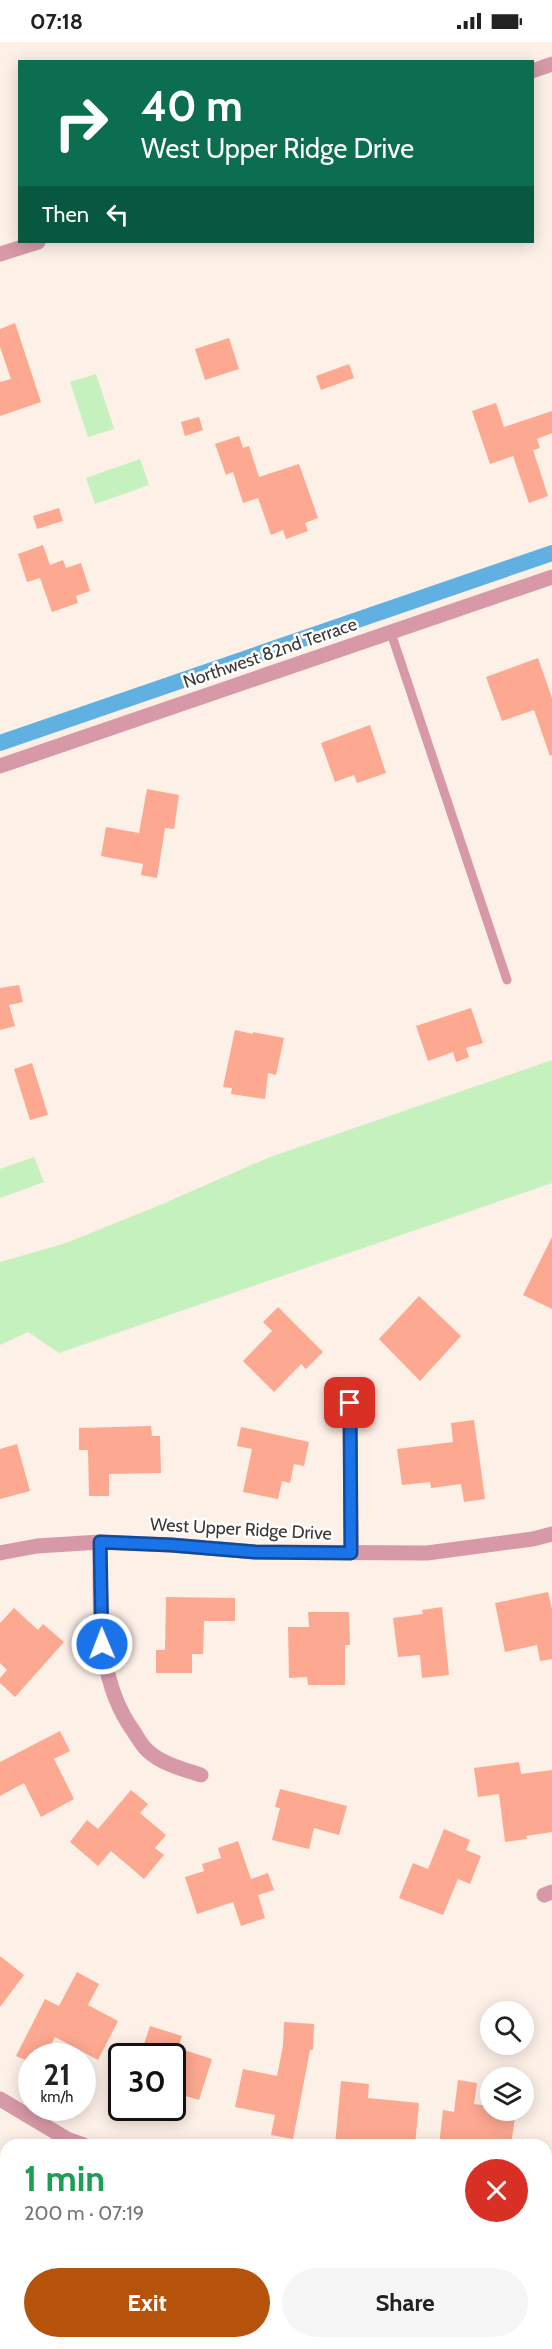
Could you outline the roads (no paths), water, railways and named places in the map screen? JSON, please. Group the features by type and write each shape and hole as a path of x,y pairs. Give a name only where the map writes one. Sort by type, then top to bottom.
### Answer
{"street":[{"path":"534,70 552,64"},
{"path":"0,255 35,243"},
{"name":"Northwest 82nd Terrace","path":"0,766 552,577"},
{"path":"350,1403 351,1553"},
{"name":"West Upper Ridge Drive","path":"0,1553 37,1546 100,1542 255,1552 427,1553 533,1539 552,1534"},
{"path":"100,1542 102,1644 110,1687 127,1723 147,1750 170,1765 201,1775"},
{"path":"0,2099 61,2139"}],"lane":[{"path":"391,633 507,980"}],"waterway":[{"path":"0,743 552,553"}]}
